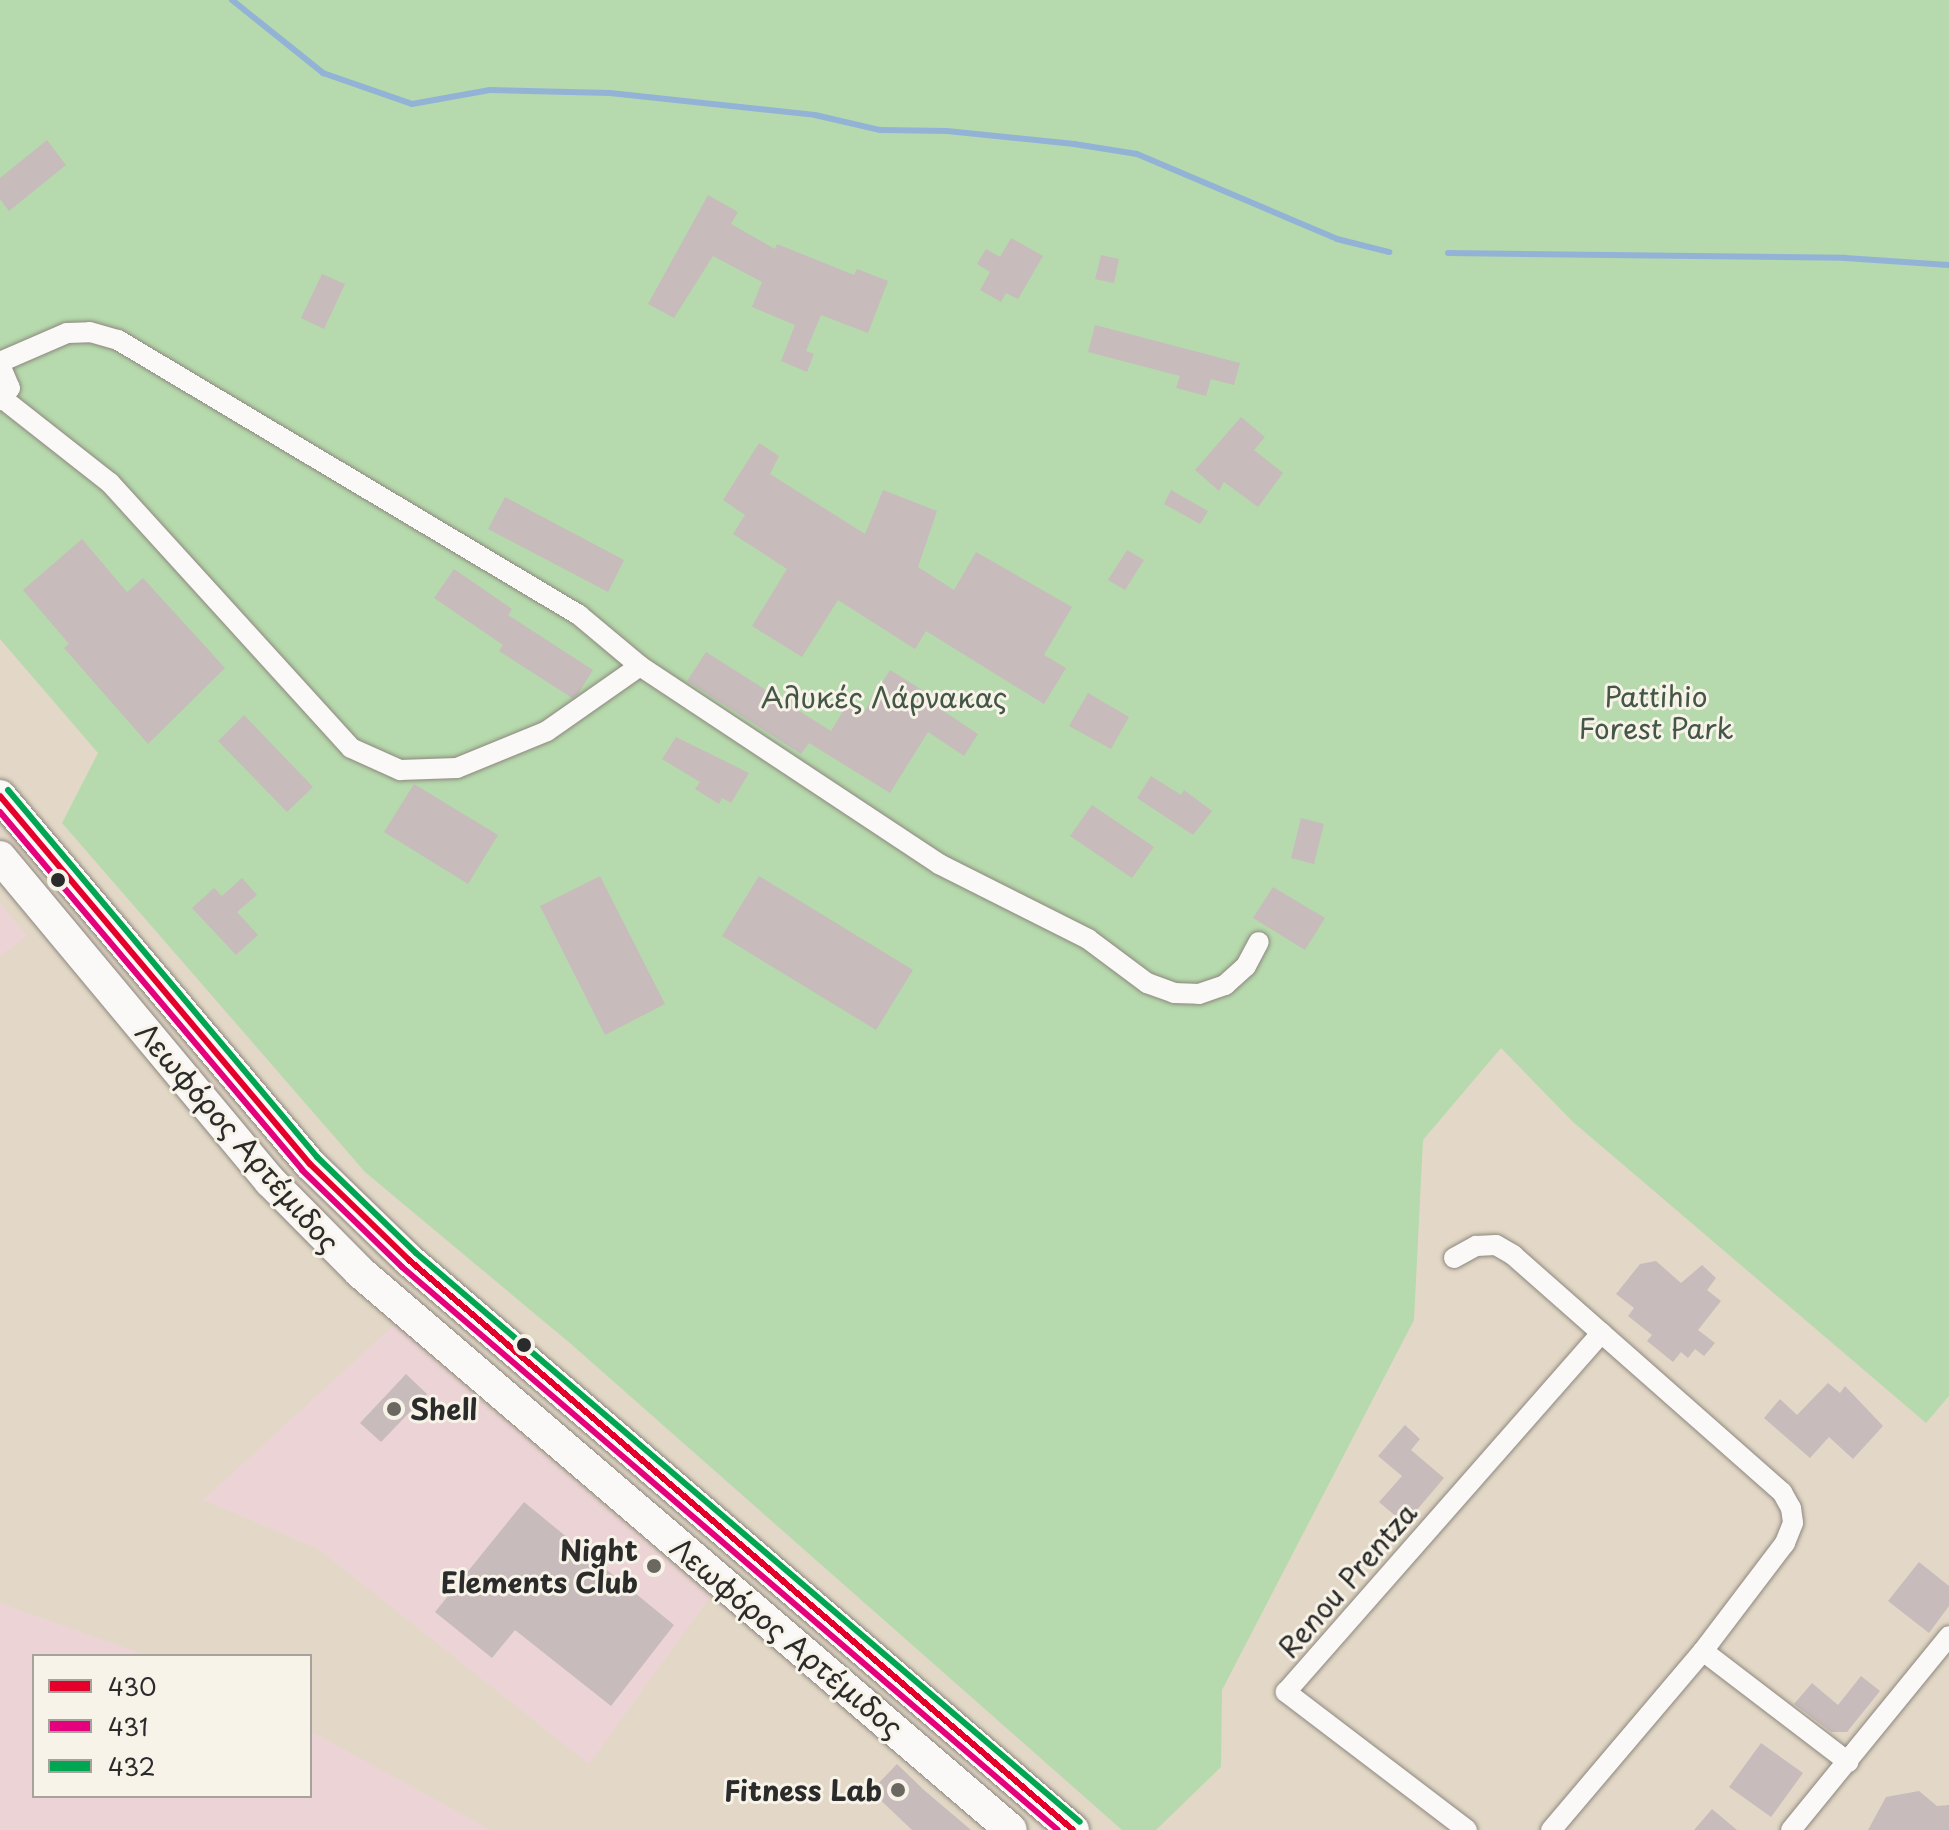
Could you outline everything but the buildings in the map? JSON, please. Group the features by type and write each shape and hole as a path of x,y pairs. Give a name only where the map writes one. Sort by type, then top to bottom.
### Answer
{"main road":[{"name":"Λεωφόρος Αρτέμιδος","path":"5,813 310,1164 409,1260 1073,1830"},
{"name":"Λεωφόρος Αρτέμιδος","path":"0,857 270,1181 360,1272 1011,1830"}],"street":[{"path":"640,666 547,731 457,768 400,770 351,748 110,483 1,399 10,388 0,364 67,333 90,332 118,340 579,615 640,666 939,864 1088,939 1147,983 1174,993 1199,994 1225,985 1246,966 1259,942"},
{"path":"1454,1258 1476,1246 1496,1245 1782,1492 1791,1508 1793,1523 1785,1543 1703,1651 1551,1830"},
{"name":"Renou Prentza","path":"1467,1830 1286,1692 1601,1333"},
{"path":"1791,1830 1949,1636"},
{"path":"1703,1651 1848,1762"}],"shaded area":[{"path":"0,903 27,936 0,956"},
{"path":"394,1325 710,1597 589,1764 318,1549 203,1500"},
{"path":"0,1603 142,1654 32,1654 32,1798 312,1798 312,1732 491,1830 0,1830"}],"green space":[{"name":"Αλυκές Λάρνακας","path":"0,0 1949,0 1949,1396 1926,1423 1573,1122 1501,1048 1423,1140 1414,1320 1222,1690 1221,1767 1156,1830 1122,1830 571,1344 365,1172 62,823 98,753 0,639"}],"waterway":[{"path":"232,0 323,73 412,104 490,90 610,93 815,115 880,130 947,131 1074,144 1137,154 1337,239 1389,252"},
{"path":"1448,253 1845,258 1949,265"}],"transit line":[{"name":"432","path":"8,790 317,1157 416,1253 1080,1822"},
{"name":"430","path":"0,796 310,1164 409,1260 1073,1830"},
{"name":"431","path":"0,812 302,1170 402,1267 1058,1830"}],"place":[{"name":"Shell","path":"394,1409"},
{"name":"Night Elements Club","path":"654,1566"},
{"name":"Fitness Lab","path":"898,1790"}],"park label":[{"name":"Pattihio Forest Park","path":"1656,712"}]}
